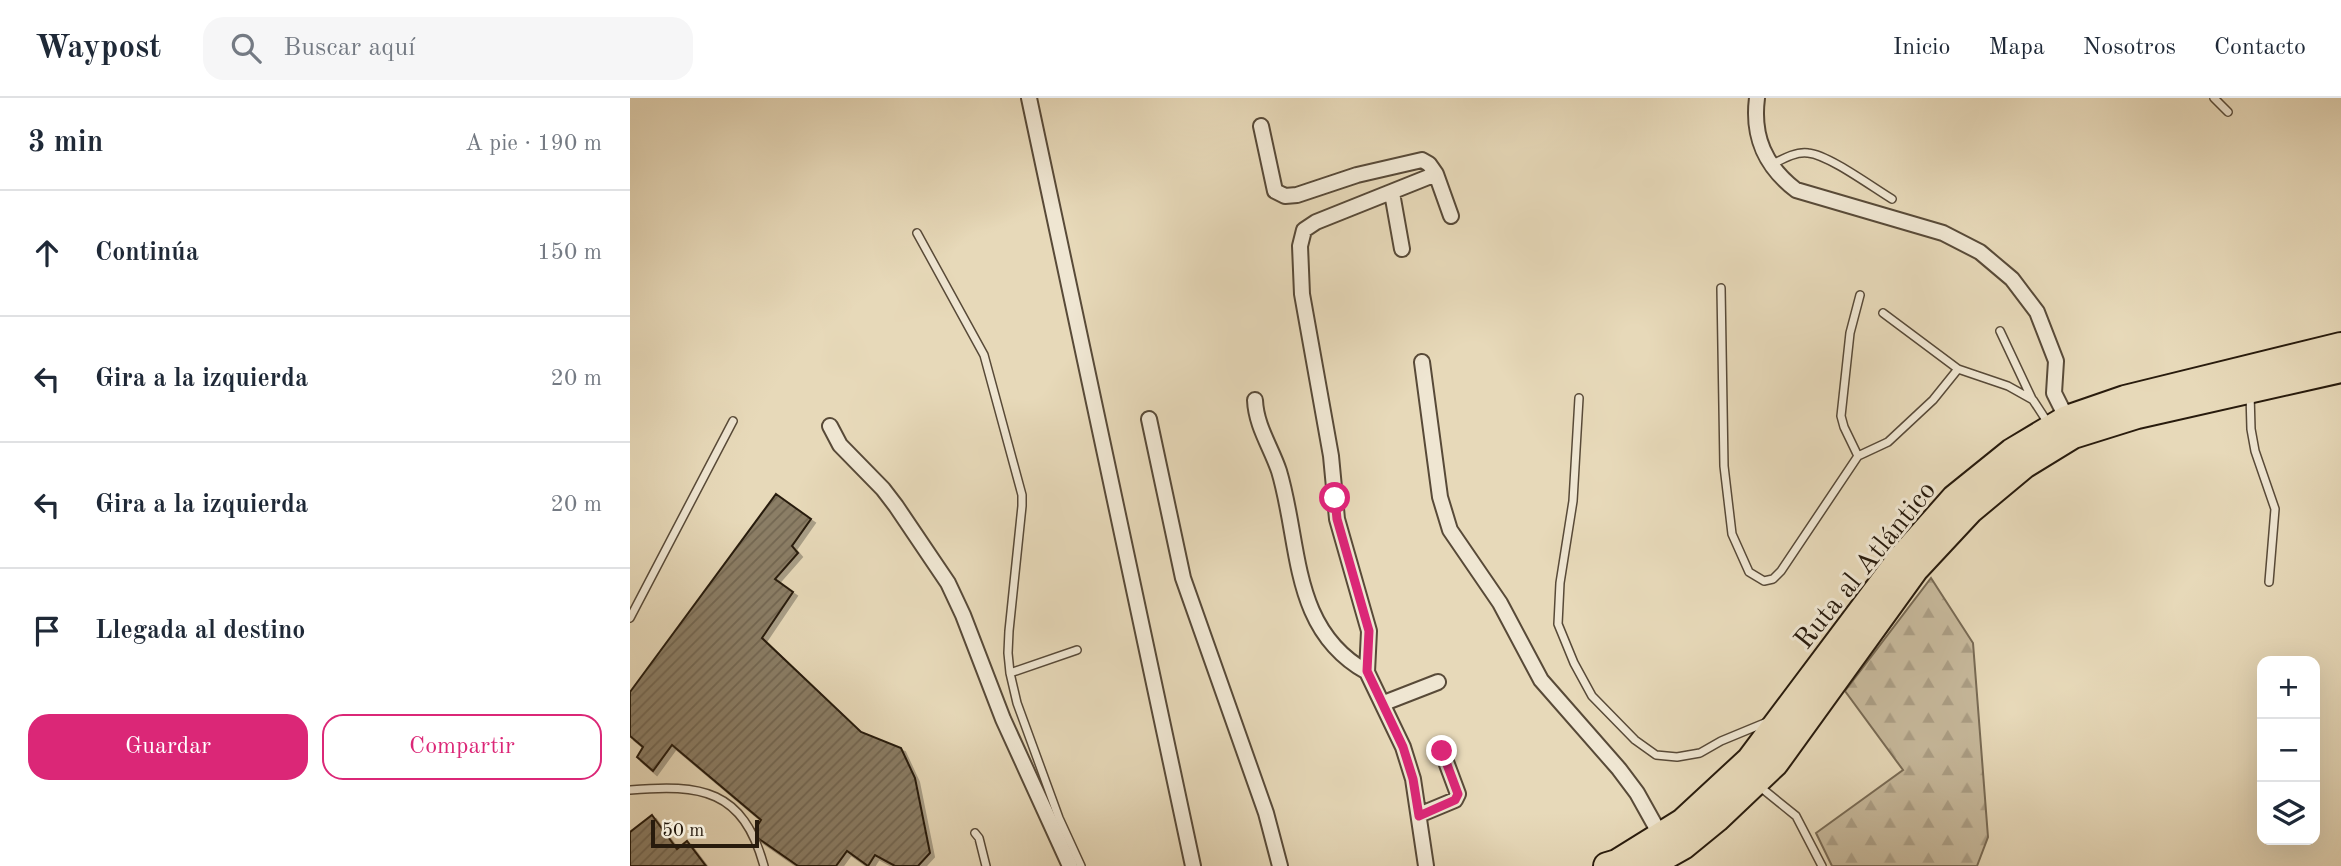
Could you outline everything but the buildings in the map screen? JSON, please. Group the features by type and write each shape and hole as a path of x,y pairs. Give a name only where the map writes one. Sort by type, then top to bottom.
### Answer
{"highway":[{"name":"Ruta al Atlántico","path":"1607,866 1617,863 1683,822 1750,760 1900,560 1955,498 2012,452 2059,423 2125,399 2341,346"},
{"name":"Ruta al Atlántico","path":"1647,866 1683,846 1775,763 1915,569 1969,510 2024,465 2073,435 2137,415 2341,369"}],"street":[{"path":"1029,98 1193,866"},
{"path":"1757,98 1756,132 1761,149 1770,165 1796,190 1943,233 1980,252 2012,279 2037,312 2056,361 2054,393 2059,423"},
{"path":"1261,127 1275,191 1285,196 1422,160 1429,164 1436,174 1451,216"},
{"path":"1426,866 1413,779 1403,747 1367,671 1369,631 1337,519 1331,456 1303,306 1300,246 1304,230 1316,222 1436,174"},
{"path":"1392,193 1402,249"},
{"path":"1422,362 1440,498 1450,530 1500,603 1541,680 1619,769 1637,793 1661,836"},
{"path":"1255,400 1256,411 1278,469 1306,599 1330,642 1347,660 1367,671"},
{"path":"1150,419 1183,578 1266,813 1280,866"},
{"path":"830,426 840,446 897,506 947,583 963,615 1003,719 1070,866"},
{"path":"1384,703 1438,682"},
{"path":"1419,816 1455,800 1458,794 1442,751"}],"lane":[{"path":"2214,98 2228,112"},
{"path":"1770,165 1806,152 1823,158 1892,198"},
{"path":"917,233 984,355 1022,495 1009,631 1010,673 1017,703 1059,818 1081,866"},
{"path":"1721,288 1724,466 1732,534 1749,572 1764,581 1773,579 1781,571 1858,456 1888,442 1933,400 1958,369"},
{"path":"1858,456 1841,416 1850,333 1860,295"},
{"path":"1883,313 1958,369 2008,386 2033,400 2059,423"},
{"path":"2000,331 2033,400"},
{"path":"2250,389 2251,429 2255,451 2275,509 2269,582"},
{"path":"1579,398 1573,500 1560,583 1558,624 1574,663 1592,696 1635,740 1656,755 1677,757 1700,753 1721,741 1784,716"},
{"path":"630,618 733,421"},
{"path":"1010,673 1077,650"},
{"path":"1755,782 1796,816 1822,866"},
{"path":"630,790 687,788 710,793 732,806 758,845 764,866"},
{"path":"975,833 979,838 986,866"}],"green space":[{"path":"1931,578 1973,643 1988,837 1977,866 1832,866 1816,833 1903,770 1845,691"}],"route":[{"path":"1335,498 1337,519 1369,631 1367,671 1403,747 1413,779 1419,816 1455,800 1458,794 1442,751"}]}
